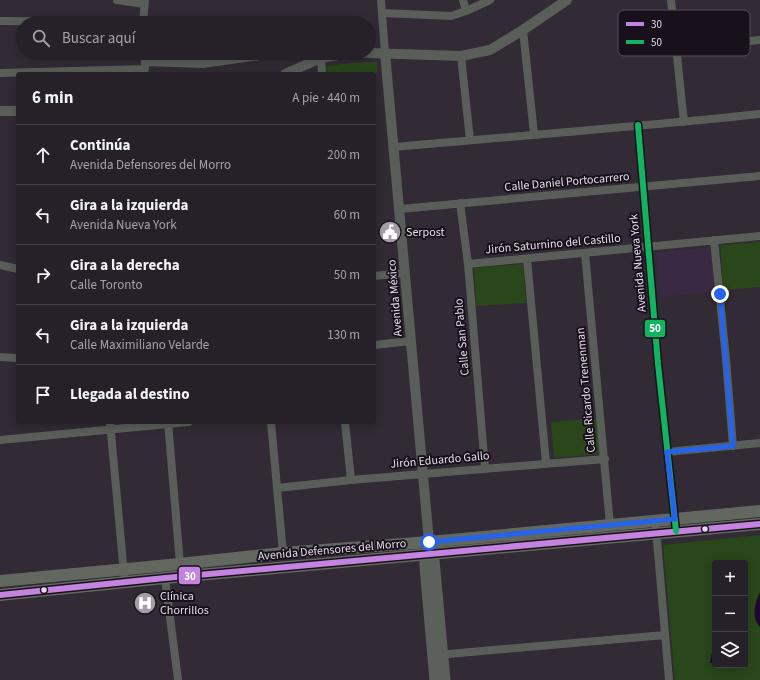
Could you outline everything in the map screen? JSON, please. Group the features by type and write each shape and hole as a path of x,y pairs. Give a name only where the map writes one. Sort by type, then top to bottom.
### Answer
{"main road":[{"name":"Avenida Defensores del Morro","path":"0,595 165,578 430,554 656,527 675,519 760,511"},
{"name":"Avenida Defensores del Morro","path":"0,581 283,553 429,542 610,524 656,527 676,531 760,524"},
{"path":"429,542 430,554 434,560 438,655 435,680"},
{"path":"438,655 445,680"}],"street":[{"path":"117,0 145,2 144,16"},
{"path":"381,0 385,53"},
{"path":"464,0 466,11"},
{"path":"382,13 451,16 490,0"},
{"path":"376,53 461,56 490,50 567,0"},
{"path":"670,0 671,10"},
{"path":"0,21 16,21"},
{"path":"523,30 533,134"},
{"path":"750,41 760,40"},
{"name":"Avenida México","path":"385,53 429,542"},
{"path":"461,56 470,140"},
{"path":"676,56 685,122"},
{"path":"29,72 145,68 203,64 232,60"},
{"path":"290,72 316,60"},
{"path":"321,60 322,72"},
{"path":"0,73 16,72"},
{"path":"0,111 16,111"},
{"path":"394,147 685,122 760,114"},
{"name":"Avenida Nueva York","path":"638,125 667,452 676,531"},
{"name":"Calle Daniel Portocarrero","path":"400,209 760,176"},
{"name":"Calle San Pablo","path":"460,204 468,264 486,468"},
{"name":"Jirón Saturnino del Castillo","path":"468,264 760,236"},
{"path":"714,240 733,446"},
{"name":"Calle Ricardo Trenenman","path":"586,253 610,524"},
{"path":"527,259 546,463"},
{"path":"0,265 16,269"},
{"path":"376,276 406,273"},
{"path":"376,345 411,341"},
{"path":"0,357 16,358"},
{"path":"0,440 110,426 149,424"},
{"path":"168,424 180,564"},
{"path":"271,424 283,553"},
{"path":"346,424 351,480"},
{"path":"110,426 124,582"},
{"path":"667,452 760,444"},
{"name":"Jirón Eduardo Gallo","path":"277,488 486,468 605,459"},
{"path":"656,527 669,680"},
{"path":"165,578 178,680"},
{"path":"438,655 665,635"}],"shaded area":[{"path":"711,247 715,292 660,297 656,252"},
{"path":"760,592 760,627 756,619 755,605"}],"green space":[{"path":"377,62 377,73 326,72 326,66"},
{"path":"760,242 760,287 723,290 720,245"},
{"path":"523,264 526,303 476,306 474,268"},
{"path":"599,418 602,454 554,458 551,422"},
{"path":"760,535 760,680 675,680 663,545"}],"transit line":[{"name":"50","path":"638,125 658,364 676,531"},
{"name":"30","path":"0,595 165,578 760,524"}],"place":[{"name":"Serpost","path":"390,232"},
{"name":"Clínica Chorrillos","path":"145,603"}],"route":[{"path":"429,542 675,519 667,452 733,446 720,294"}]}
